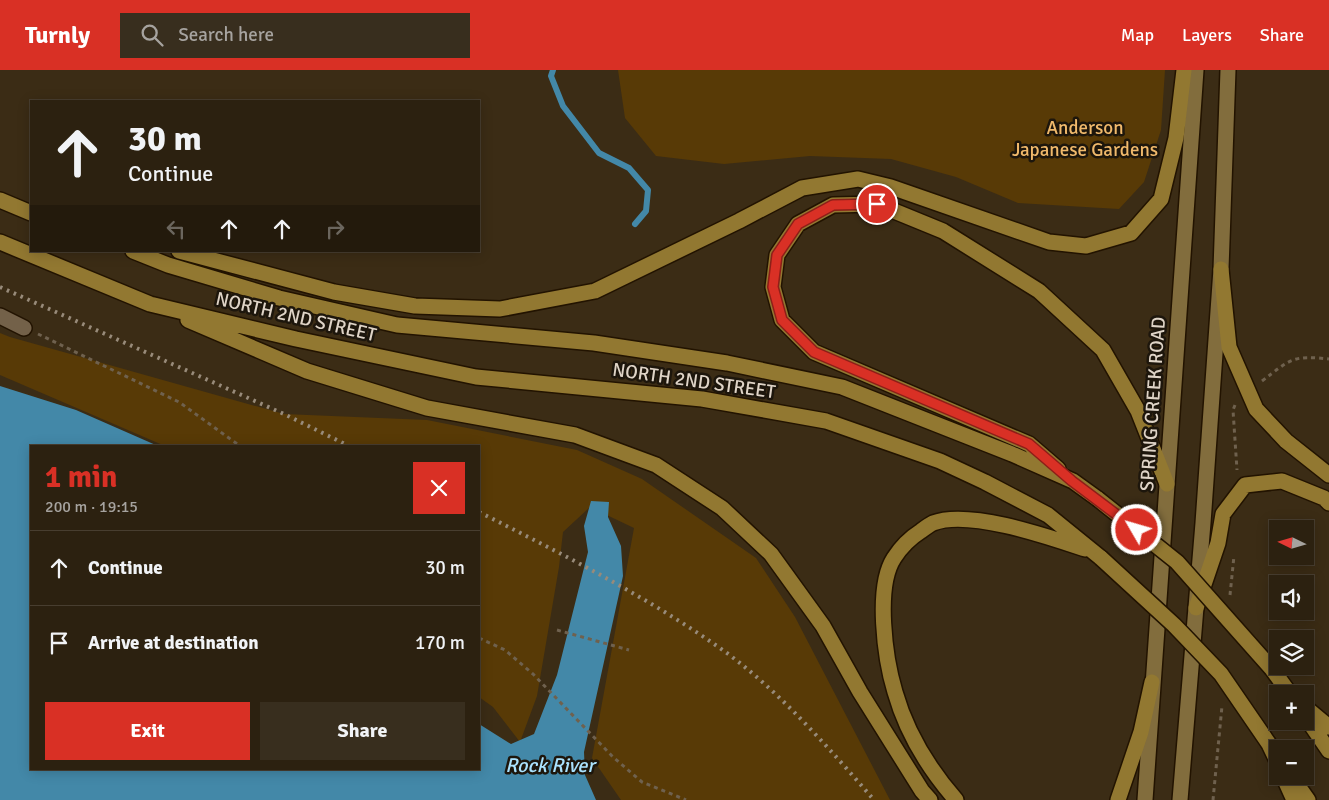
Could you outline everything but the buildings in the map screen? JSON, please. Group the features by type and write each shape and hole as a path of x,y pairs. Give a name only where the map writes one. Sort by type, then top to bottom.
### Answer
{"main road":[{"path":"183,252 342,293 415,306 500,309 595,291 802,188 858,179 891,187 1049,242 1086,246 1131,233 1161,199 1176,138 1184,70"},
{"name":"SPRING CREEK ROAD","path":"1145,800 1196,70"},
{"path":"1180,800 1221,268 1228,70"},
{"path":"0,200 30,213"},
{"path":"1072,481 1029,444 814,352 782,320 773,287 777,255 798,224 833,205 877,204 943,231 1040,291 1103,350 1138,411 1167,484"},
{"name":"NORTH 2ND STREET","path":"0,242 150,304 296,339 476,377 574,385 702,399 826,421 940,462 1048,515 1097,555 1174,625 1221,674 1269,744"},
{"name":"NORTH 2ND STREET","path":"136,252 168,265 280,298 397,325 594,343 727,363 842,387 1012,454 1072,481 1098,499 1177,562 1272,669 1284,685"},
{"path":"1221,268 1229,347 1256,409 1286,441 1329,475"},
{"path":"150,304 307,371 427,408 575,435 656,465 722,508 771,554 823,626 860,692 922,791 930,800"},
{"path":"1196,608 1218,543 1223,514 1245,485 1282,481 1324,498 1329,503"},
{"path":"956,800 925,759 910,731 895,692 887,657 882,618 886,584 893,559 911,537 933,523 957,518 1032,532 1097,555"},
{"path":"1118,800 1141,732 1152,682"},
{"path":"1314,714 1329,727"},
{"path":"1314,729 1329,751"},
{"path":"1288,785 1294,800"},
{"path":"1297,785 1308,800"}],"street":[{"path":"0,316 24,328"}],"path":[{"path":"24,328 179,402 239,445"},
{"path":"1238,494 1233,410 1237,402 1287,362 1297,357 1329,359"},
{"path":"1230,600 1234,551"},
{"path":"557,630 629,650"},
{"path":"480,638 505,650 533,674 613,757 642,782 686,800"},
{"path":"1213,800 1222,697"}],"green space":[{"name":"Anderson Japanese Gardens","path":"618,70 1165,70 1161,130 1144,182 1119,209 1018,203 956,177 891,159 810,156 724,164 656,156 625,118"},
{"path":"0,333 284,414 427,420 577,450 642,479 756,558 795,617 890,800 621,800 592,758 634,528 590,507 563,532 559,567 537,696 520,742 493,707 480,698 480,445 163,445 0,375"}],"water":[{"name":"Rock River","path":"0,386 76,410 156,445 30,445 30,770 480,770 480,725 511,744 534,734 557,675 588,552 584,526 591,501 609,502 608,517 621,546 623,576 584,752 585,775 596,800 0,800"}],"waterway":[{"path":"553,70 551,76 563,106 599,153 629,168 648,190 646,211 635,224"}],"railway":[{"path":"0,287 284,414 347,445"},
{"path":"480,513 570,559 660,609 739,662 760,679 800,718 874,800"}],"route":[{"path":"877,204 833,205 798,224 777,255 773,287 782,320 814,352 1029,444 1072,481 1137,530"}]}
